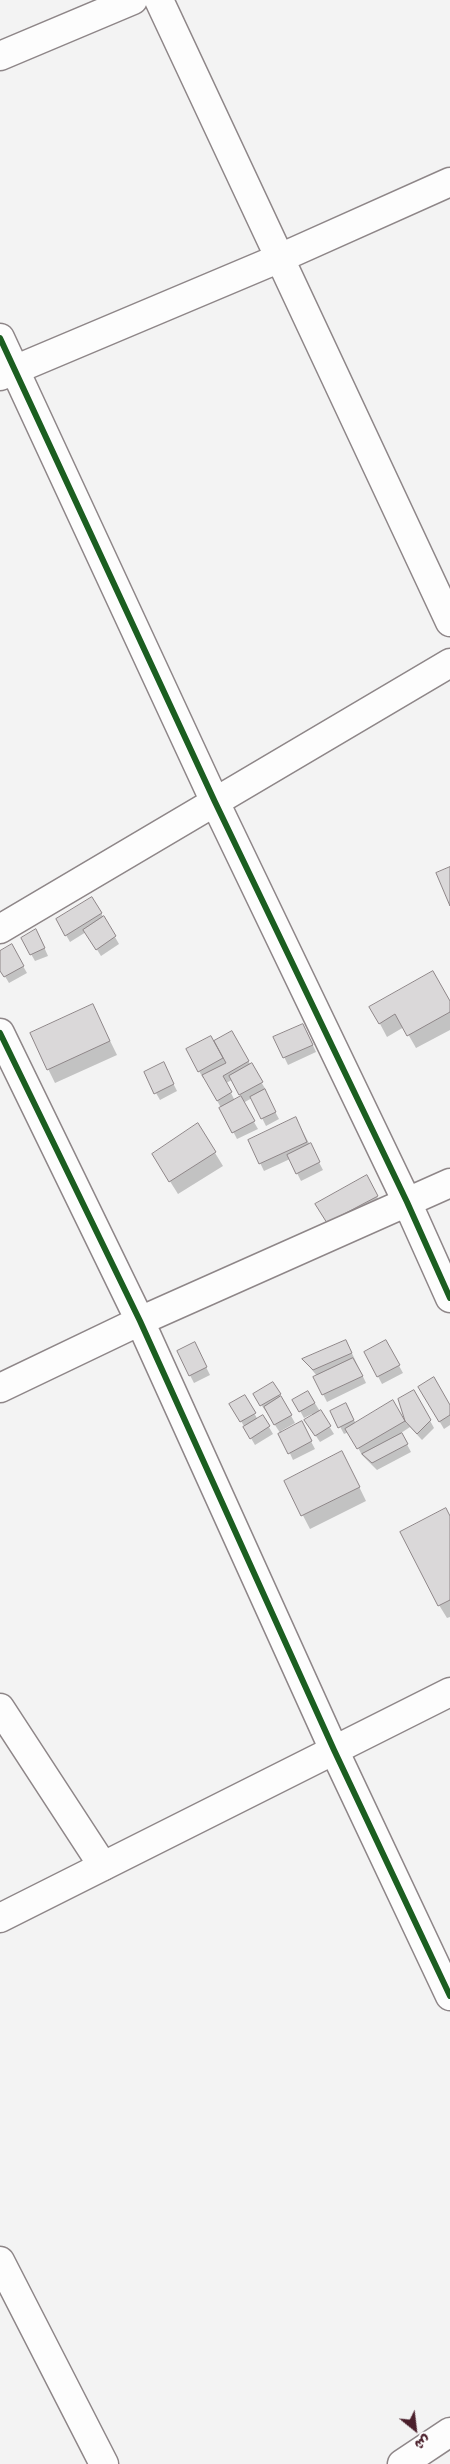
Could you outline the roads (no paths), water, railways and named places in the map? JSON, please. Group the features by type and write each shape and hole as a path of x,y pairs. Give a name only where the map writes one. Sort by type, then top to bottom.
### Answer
{"street":[{"path":"0,56 133,0"},
{"path":"159,0 450,622"},
{"path":"7,372 280,258 450,182"},
{"path":"0,338 7,372 407,1202 450,1298"},
{"path":"0,929 450,664"},
{"path":"0,1033 140,1321 334,1750 450,1996"},
{"path":"0,1388 140,1321 450,1183"},
{"path":"0,1918 450,1692"},
{"path":"0,1708 103,1866"},
{"path":"0,2261 104,2464"},
{"path":"402,2464 450,2432"}]}
